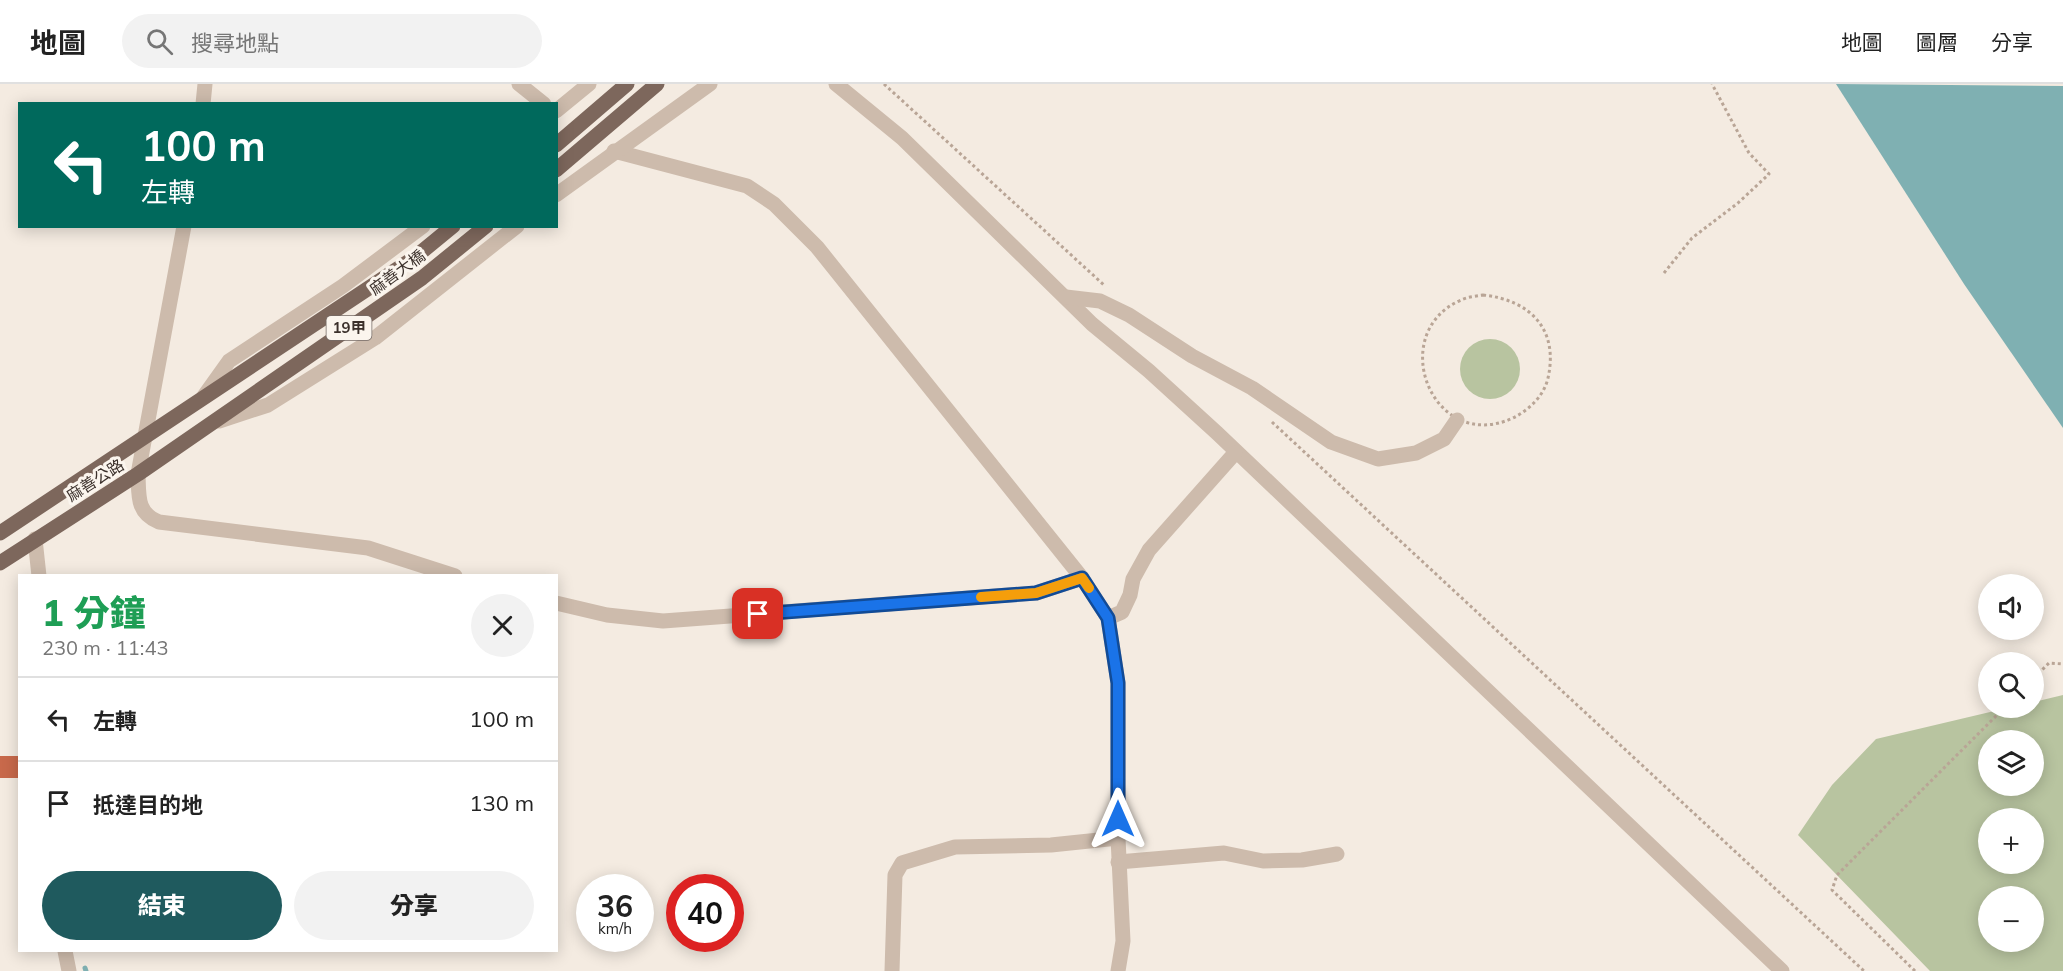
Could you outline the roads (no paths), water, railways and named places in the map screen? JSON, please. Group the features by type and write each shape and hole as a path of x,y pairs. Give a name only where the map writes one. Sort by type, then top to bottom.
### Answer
{"main road":[{"path":"558,143 627,84"},
{"path":"558,168 657,84"},
{"name":"麻善大橋","path":"201,400 414,258 451,228"},
{"name":"麻善大橋","path":"208,424 422,278 484,228"},
{"name":"麻善公路","path":"0,533 201,400"},
{"name":"麻善公路","path":"0,563 138,474 208,424"}],"street":[{"path":"203,102 205,84"},
{"path":"519,84 542,102"},
{"path":"558,109 589,84"},
{"path":"558,194 710,84"},
{"path":"836,84 902,138 1066,297 1235,453 1782,971"},
{"path":"614,152 747,186 774,204 817,247 1082,578 1108,618 1118,683 1118,862 1123,941 1118,971"},
{"path":"184,228 138,474 139,501 142,511 148,518 159,522 368,548 449,574"},
{"path":"201,400 230,361 343,286 420,228"},
{"path":"208,424 268,405 375,338 514,228"},
{"path":"1066,297 1100,301 1129,315 1192,356 1252,388 1332,442 1378,459 1416,453 1444,438 1457,420"},
{"path":"1108,618 1122,612 1130,595 1133,579 1149,550 1235,453"},
{"path":"35,540 39,574"},
{"path":"558,603 607,615 663,621 1036,593 1082,578"},
{"path":"892,971 895,875 902,862 955,846 1051,845 1118,838"},
{"path":"1118,862 1224,853 1263,861 1302,860 1337,854"},
{"path":"65,952 69,971"}],"water":[{"path":"1836,84 2063,86 2063,428 1964,284"}]}
